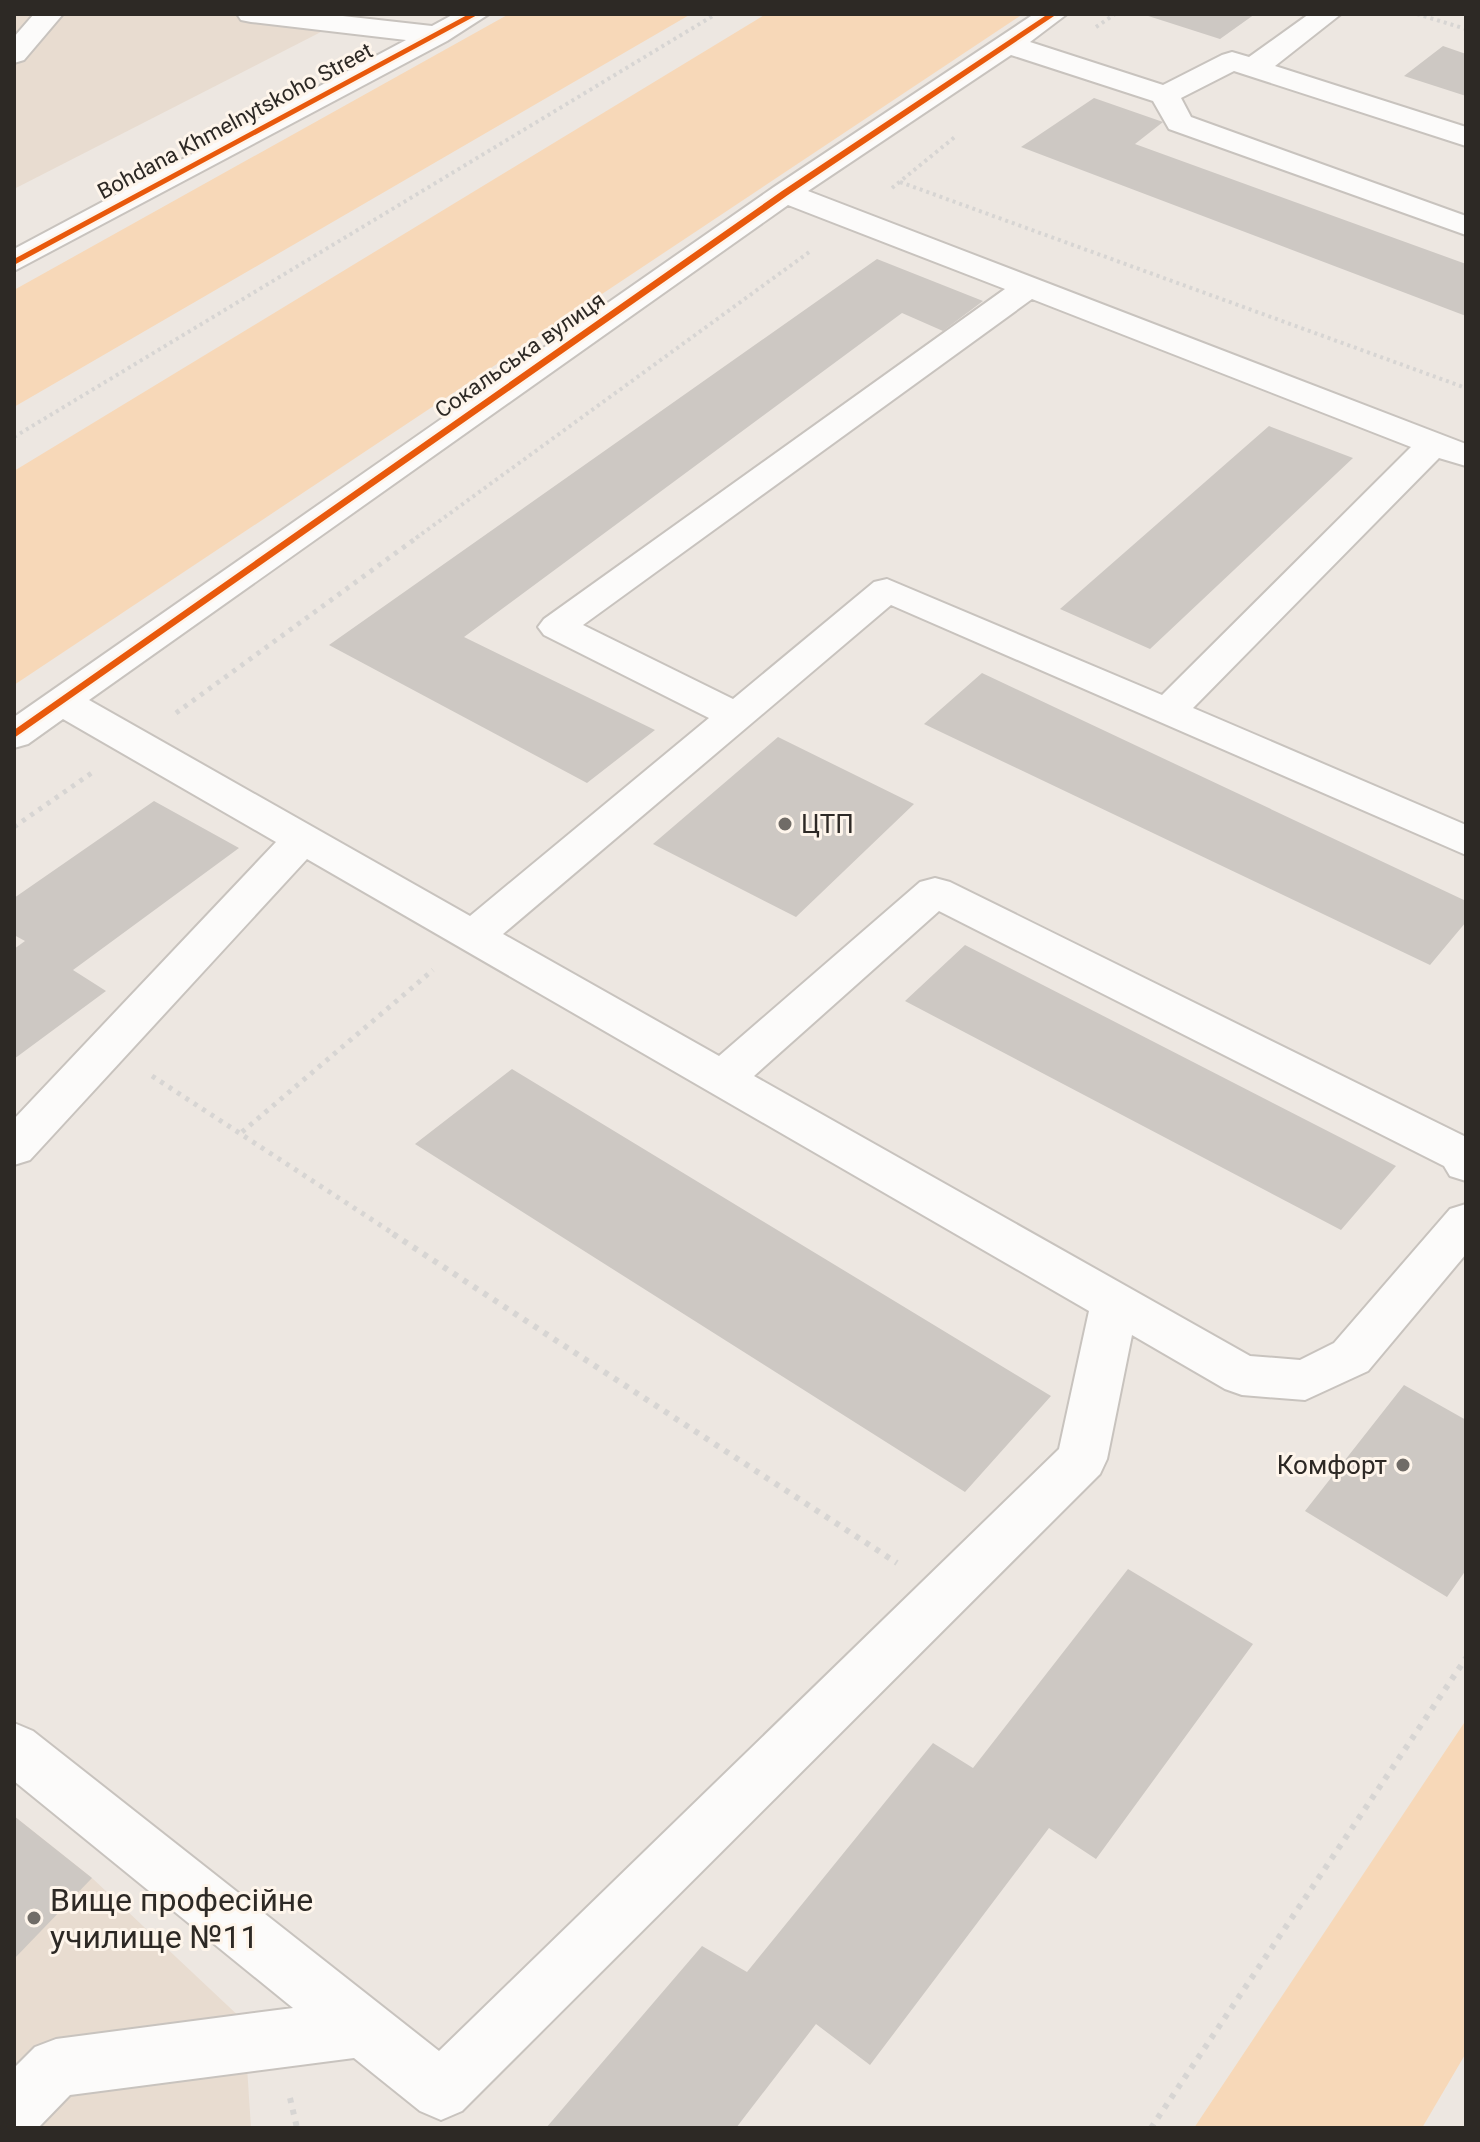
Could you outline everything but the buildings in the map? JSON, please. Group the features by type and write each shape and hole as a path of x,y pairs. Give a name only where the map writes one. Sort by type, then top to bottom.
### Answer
{"street":[{"path":"14,54 49,14"},
{"path":"251,14 437,35"},
{"name":"Bohdana Khmelnytskoho Street","path":"14,262 475,14"},
{"name":"Сокальська вулиця","path":"14,735 785,193 1053,14"},
{"path":"1253,68 1327,14"},
{"path":"1007,44 1165,95 1179,123 1466,226"},
{"path":"1165,95 1232,61 1466,137"},
{"path":"785,193 1449,450 1167,712"},
{"path":"738,717 557,627 1028,287"},
{"path":"472,937 887,590 1466,841"},
{"path":"63,702 1242,1375 1305,1380 1351,1357 1466,1222"},
{"path":"14,1148 303,838"},
{"path":"722,1079 935,892 1463,1155 1466,1164"},
{"path":"14,1748 441,2090 1082,1459 1115,1303"},
{"path":"14,2110 56,2068 361,2028"}],"path":[{"path":"14,437 716,14"},
{"path":"1051,57 1115,14"},
{"path":"1417,14 1466,29"},
{"path":"14,827 135,743 852,221 958,134"},
{"path":"900,182 1466,388"},
{"path":"242,1132 472,937"},
{"path":"108,1049 242,1132 944,1594"},
{"path":"1151,2128 1466,1658"}],"shaded area":[{"path":"14,14 356,14 14,189"},
{"path":"509,14 691,14 14,407 14,290"},
{"path":"766,14 1023,14 14,685 14,471"},
{"path":"1466,1720 1466,2053 1422,2128 1194,2128"},
{"path":"14,1816 92,1878 244,2021 251,2128 14,2128"}],"cycle path":[{"path":"14,262 475,14"},
{"path":"14,735 785,193 1053,14"}],"place":[{"name":"ЦТП","path":"785,824"},
{"name":"Комфорт","path":"1403,1465"},
{"name":"Вище професійне училище №11","path":"34,1918"}]}
